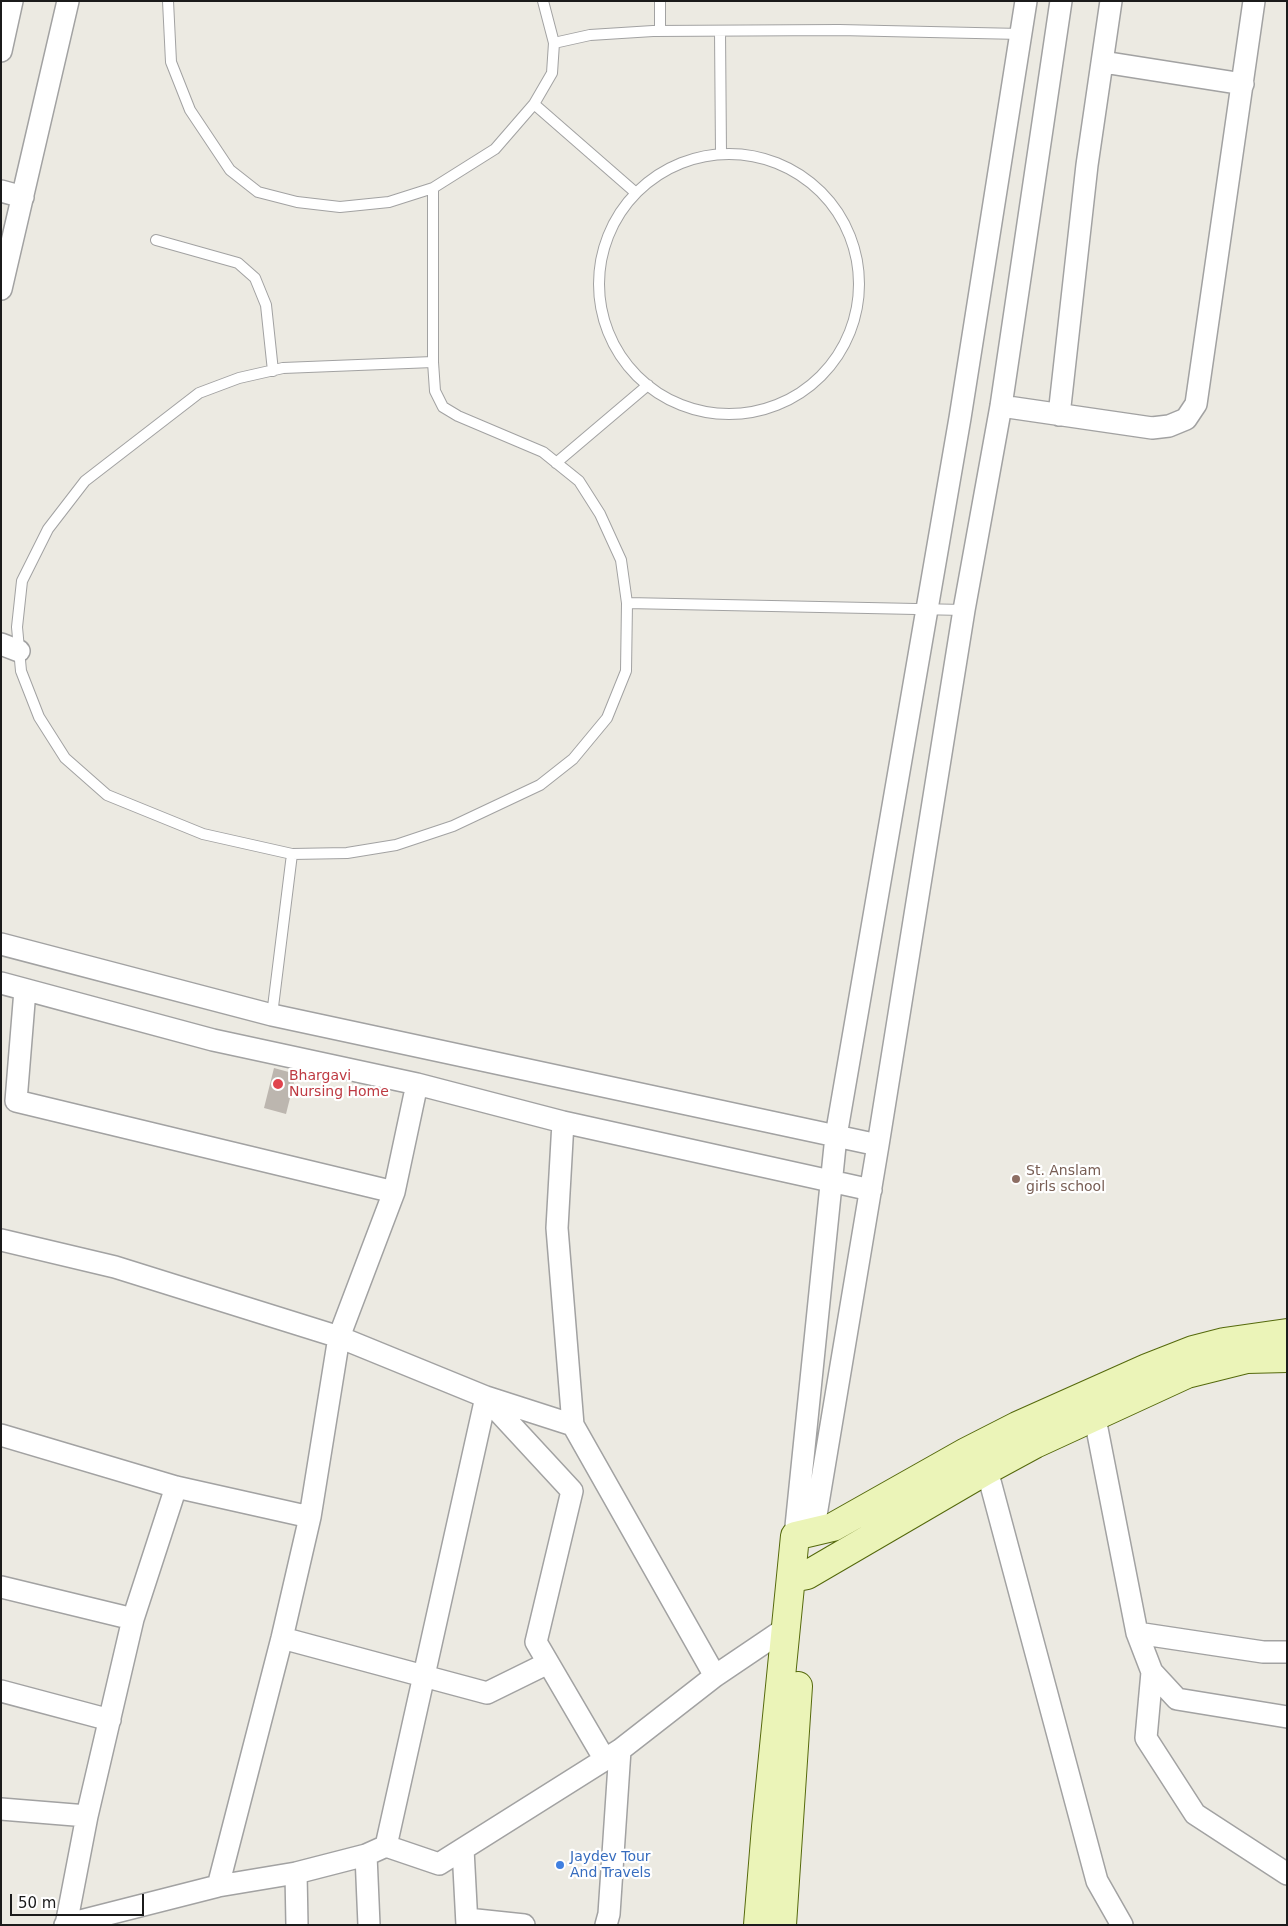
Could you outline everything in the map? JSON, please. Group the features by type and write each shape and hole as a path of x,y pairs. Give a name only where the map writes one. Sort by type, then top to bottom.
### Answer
{"street":[{"path":"1,51 12,1"},
{"path":"1,289 68,1"},
{"path":"782,1925 802,1633 800,1576 836,1136 961,408 1026,1"},
{"path":"804,1535 871,1190 964,610 1001,406 1061,1"},
{"path":"1059,415 1087,165 1111,1"},
{"path":"1001,406 1152,428 1169,426 1186,419 1196,404 1254,1"},
{"path":"1103,62 1243,84"},
{"path":"1,191 23,197"},
{"path":"1,944 272,1015 878,1145"},
{"path":"1,983 213,1040 417,1084 563,1122 871,1190"},
{"path":"25,990 16,1101 394,1192"},
{"path":"218,1886 282,1638 310,1517 339,1337 394,1192 417,1084"},
{"path":"563,1122 557,1228 573,1424 715,1676"},
{"path":"1,1240 114,1267 339,1337 486,1397 573,1424"},
{"path":"758,1925 786,1628 800,1576 1035,1444 1092,1405 1193,1350 1233,1340 1287,1334"},
{"path":"804,1535 833,1527 966,1452 1092,1405 1187,1374 1247,1359 1287,1358"},
{"path":"486,1397 572,1491 536,1642 548,1663 613,1755 609,1914 606,1925"},
{"path":"386,1846 486,1397"},
{"path":"1092,1405 1137,1633 1152,1672 1177,1699 1287,1717"},
{"path":"1,1435 176,1487 310,1517"},
{"path":"987,1470 1097,1881 1122,1925"},
{"path":"176,1487 134,1619 87,1816 66,1925 218,1886 296,1873 366,1855 386,1846 439,1864 613,1755 715,1676 786,1628"},
{"path":"1,1587 134,1619"},
{"path":"1137,1633 1263,1652 1287,1652"},
{"path":"282,1638 487,1693 548,1663"},
{"path":"1152,1672 1146,1738 1196,1814 1287,1874"},
{"path":"1,1691 110,1720"},
{"path":"1,1809 87,1816"},
{"path":"463,1849 467,1922 524,1925"},
{"path":"366,1855 369,1925"},
{"path":"296,1873 297,1925"}],"lane":[{"path":"168,1 172,62 190,110 230,170 258,192 297,202 340,207 389,202 433,188 495,150 534,104 552,73 554,43 543,1"},
{"path":"660,1 660,31"},
{"path":"554,43 590,35 660,31 839,30 1021,34"},
{"path":"720,31 721,154"},
{"path":"534,104 636,194"},
{"path":"721,154 759,157 778,163 811,183 832,204 847,229 858,266 858,305 853,324 836,359 824,374 793,398 776,406 747,413 718,414 699,411 681,405 663,396 633,372 612,339 605,321 601,302 600,273 606,244 623,209 636,194 649,181 683,162 702,156 721,154"},
{"path":"433,188 433,362 436,391 443,407 458,416 543,452 579,481 600,514 621,560 627,603 626,671 607,718 573,759 540,785 453,826 396,845 347,853 292,854 202,834 107,795 65,758 39,717 10,648 17,627 22,580 48,529 85,481 198,393 238,378 283,368 433,362"},
{"path":"156,240 238,263 255,278 266,305 273,371"},
{"path":"556,463 648,385"},
{"path":"627,603 964,610"},
{"path":"272,1015 292,854"}],"building":[{"path":"274,1068 296,1074 286,1114 264,1108"}],"place":[{"name":"Bhargavi Nursing Home","path":"278,1084"},
{"name":"St. Anslam girls school","path":"1016,1179"},
{"name":"Jaydev Tour And Travels","path":"560,1865"}]}
